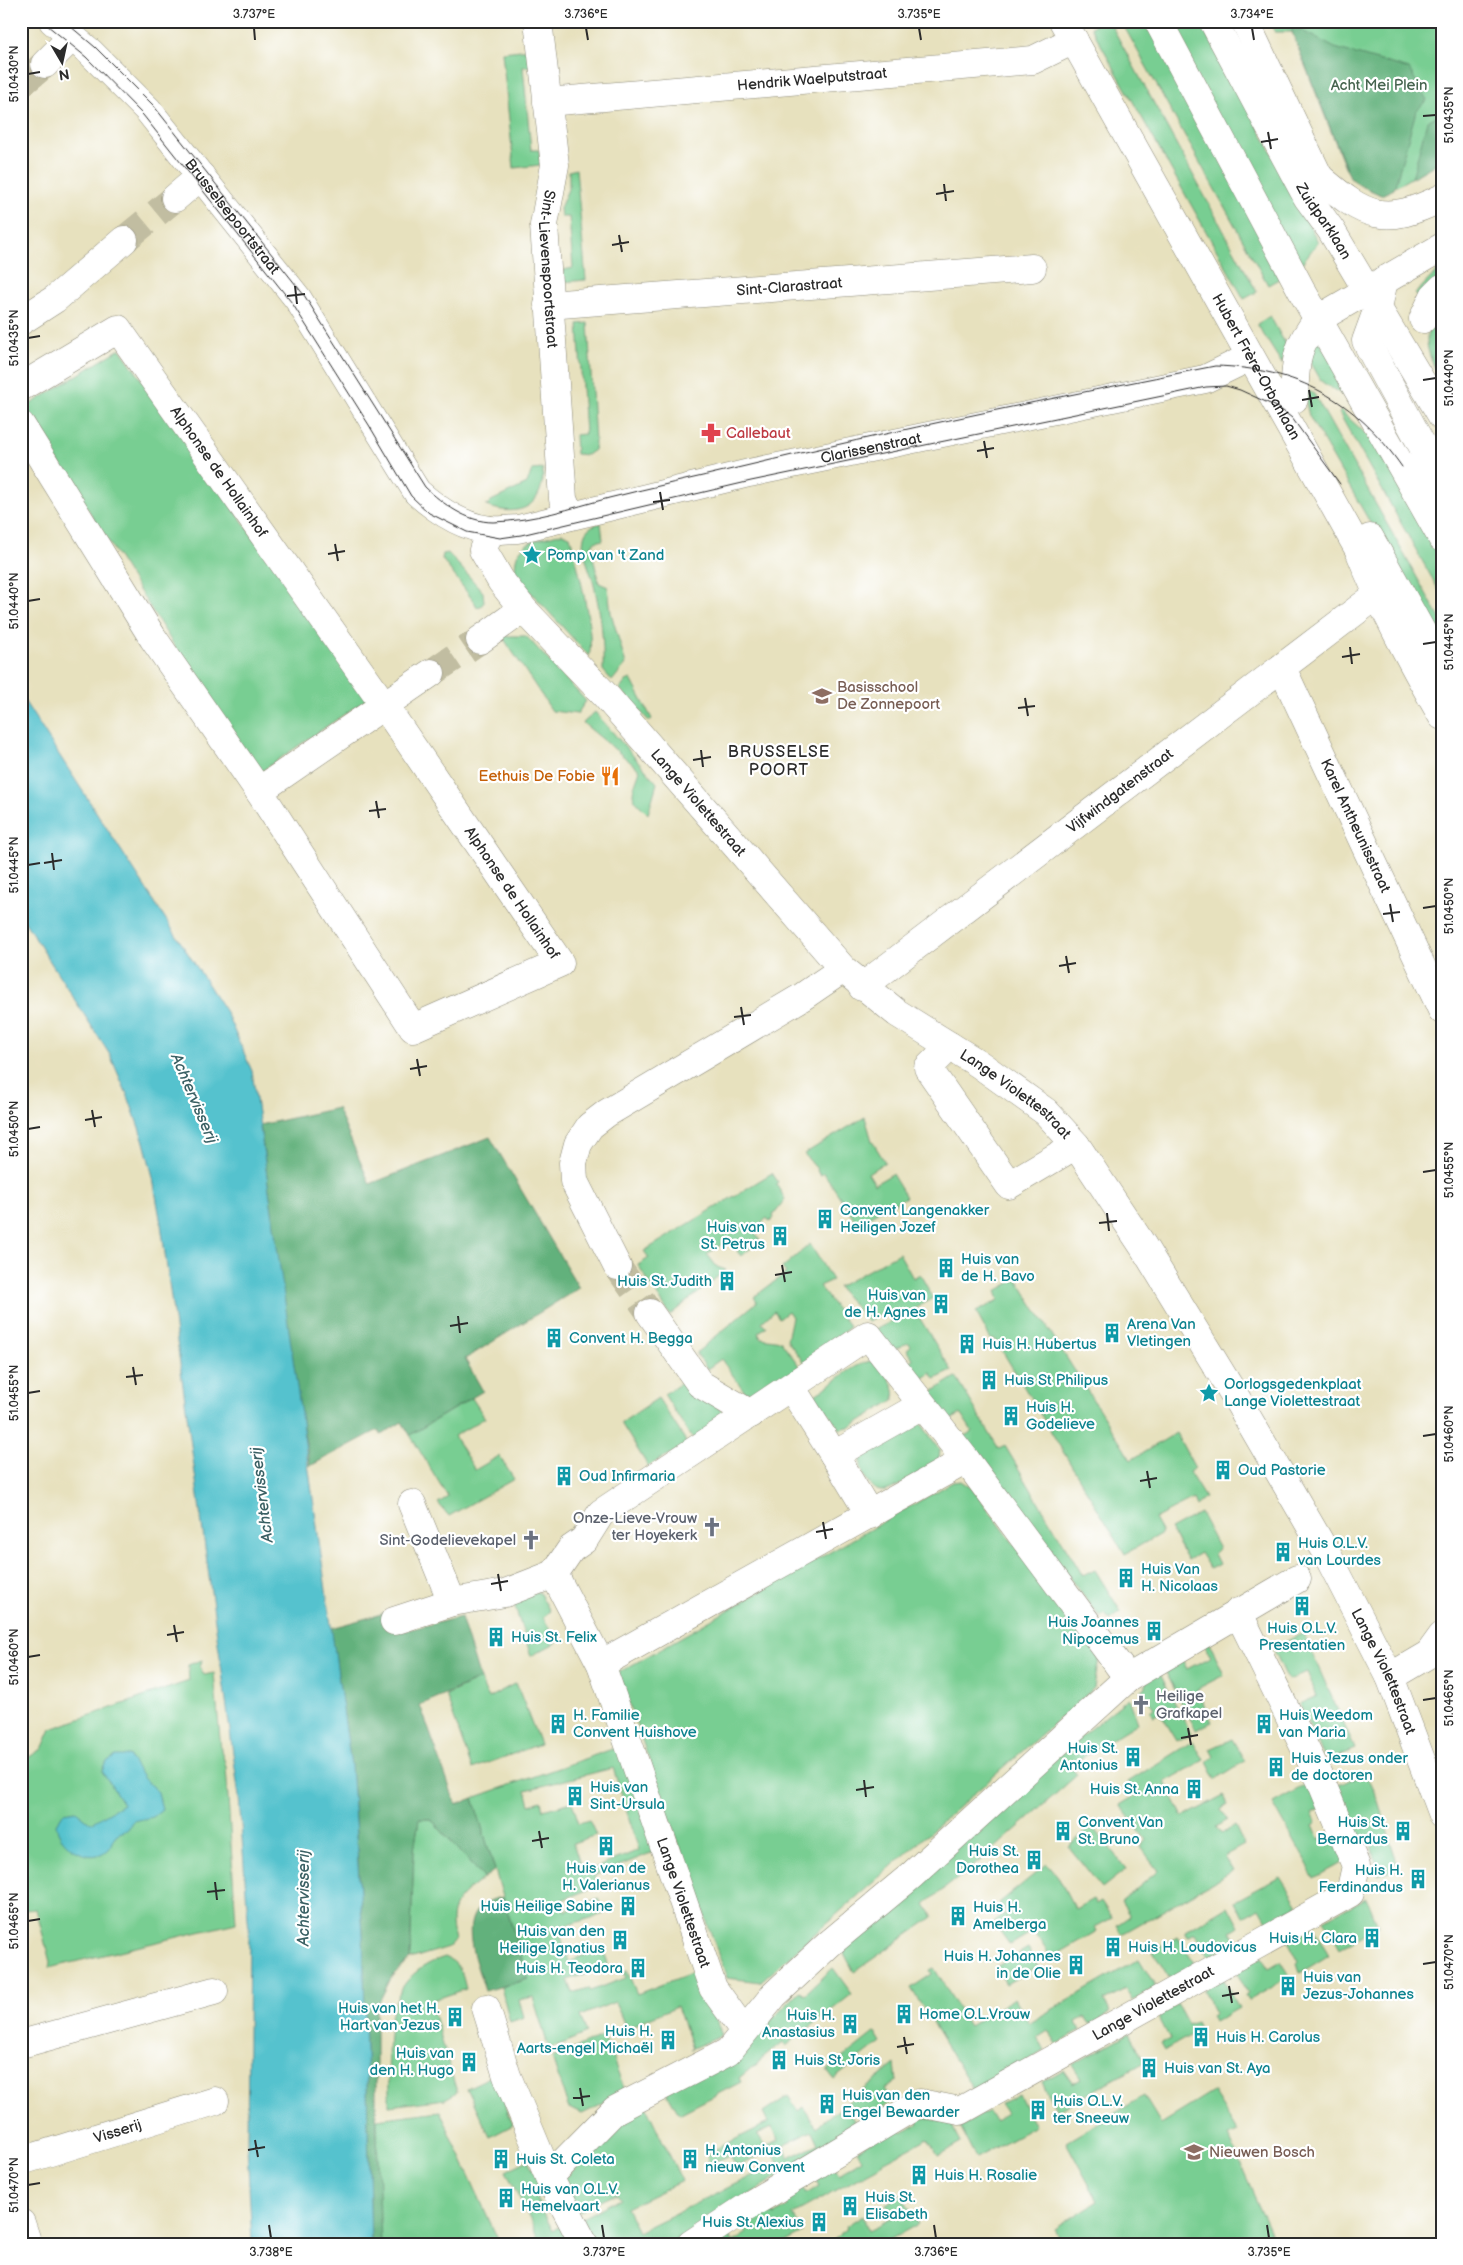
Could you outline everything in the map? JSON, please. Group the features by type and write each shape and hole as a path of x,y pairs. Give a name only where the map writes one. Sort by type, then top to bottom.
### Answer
{"main road":[{"name":"Sint-Lievenspoortstraat","path":"538,21 555,165 544,225 548,305 563,499 570,516"},
{"path":"1158,21 1318,319 1442,538"},
{"name":"Zuidparklaan","path":"1213,21 1307,197 1377,293 1442,416"},
{"path":"1245,21 1319,177 1330,230"},
{"name":"Hendrik Waelputstraat","path":"547,102 1033,60 1072,28"},
{"path":"1072,28 1294,399 1442,668"},
{"name":"Hubert Frère-Orbanlaan","path":"1072,28 1250,357 1359,550 1377,595 1442,716"},
{"path":"45,64 62,29"},
{"name":"Brusselsepoortstraat","path":"62,29 148,110 298,299 417,492 435,507 453,518 490,530"},
{"path":"175,198 200,176"},
{"path":"1319,177 1342,198 1368,213 1391,216 1415,211 1442,198"},
{"path":"21,322 55,299 124,240"},
{"path":"1294,399 1297,352 1308,330 1318,319 1377,293 1442,247"},
{"name":"Sint-Clarastraat","path":"548,305 1032,268"},
{"path":"1423,319 1434,296 1442,288"},
{"path":"1377,293 1366,341 1423,448 1442,532"},
{"name":"Alphonse de Hollainhof","path":"21,387 118,329 384,705 560,962 413,1028 259,791 152,638 21,425"},
{"name":"Clarissenstraat","path":"490,530 518,529 749,473 1206,379 1250,357"},
{"name":"Lange Violettestraat","path":"490,530 483,550 501,581 523,610 606,695 852,978 897,1013 978,1064 1046,1112 1076,1145 1144,1246 1220,1371 1312,1569 1390,1676 1442,1815"},
{"name":"Vijfwindgatenstraat","path":"617,1266 574,1181 573,1163 578,1144 590,1126 607,1113 802,997 852,978 1282,668 1377,595"},
{"path":"480,640 523,610"},
{"name":"Karel Antheunisstraat","path":"1282,668 1442,1010"},
{"path":"259,791 431,673"},
{"name":"Lange Violettestraat","path":"950,1046 928,1068 1009,1185 1076,1145"},
{"path":"650,1313 700,1384 750,1414"},
{"path":"394,1621 452,1602 505,1594 554,1574 571,1549 584,1540 601,1513 868,1335 966,1460 1128,1678"},
{"path":"792,1387 870,1515"},
{"path":"834,1455 922,1405"},
{"path":"601,1664 966,1460"},
{"path":"412,1504 452,1602"},
{"path":"549,2177 615,2110 728,2052 781,1988 912,1875 1128,1678 1312,1569"},
{"name":"Lange Violettestraat","path":"554,1574 601,1664 713,1988 744,2031"},
{"name":"Lange Violettestraat","path":"691,2244 756,2201 920,2102 960,2112 1350,1893 1356,1866 1320,1779 1238,1612"},
{"path":"1390,1676 1429,1654 1442,1636"},
{"path":"21,2044 214,1991"},
{"path":"486,2008 507,2076 549,2177 584,2244"},
{"name":"Visserij","path":"21,2161 215,2101"},
{"path":"21,2223 28,2244"}],"green space":[{"path":"1101,21 1109,21 1257,292 1244,299 1091,27"},
{"path":"1121,21 1148,21 1286,275 1268,285"},
{"path":"1165,21 1199,21 1239,89 1318,242 1299,267"},
{"name":"Acht Mei Plein","path":"1271,21 1442,21 1442,160 1381,195 1356,180 1345,167 1292,32 1275,32"},
{"path":"1293,26 1335,48 1409,69 1427,100 1416,111 1394,189 1381,195 1359,185 1350,177 1292,32"},
{"path":"531,49 533,66 523,67 531,150 539,150 540,165 514,168 502,52"},
{"path":"1442,113 1442,160 1412,178 1427,121"},
{"path":"576,169 586,280 563,282 564,270 573,268 569,217 561,217 560,208 569,187 569,171"},
{"path":"1442,266 1442,277 1422,300 1415,294"},
{"path":"1442,300 1442,381 1431,359 1427,340 1430,322"},
{"path":"1270,316 1286,345 1282,364 1257,324"},
{"path":"588,323 595,442 594,450 587,455 576,454 575,435 585,434 578,324"},
{"path":"1317,335 1355,403 1322,382 1307,356"},
{"path":"120,349 368,698 256,775 24,408"},
{"path":"1307,390 1314,394 1442,622 1442,648 1309,416 1306,403"},
{"path":"1341,411 1375,442 1394,471 1442,557 1442,596 1339,413"},
{"path":"543,469 539,492 534,501 528,506 519,510 509,511 486,506 491,501 527,484 532,470"},
{"path":"601,523 603,540 594,542 591,548 599,583 608,587 611,613 626,664 612,681 603,670 598,606 583,548 586,531"},
{"path":"562,533 570,536 588,615 590,632 589,656 516,576 515,564 521,549 534,541"},
{"path":"448,553 483,592 484,602 481,606 477,607 442,559 443,554"},
{"path":"502,636 526,636 586,701 577,714 552,711"},
{"path":"631,679 652,719 649,721 620,689 626,681"},
{"path":"595,712 657,783 648,814 633,795 640,770 583,723"},
{"path":"337,1108 370,1184 490,1137 579,1288 465,1359 483,1391 410,1435 402,1422 381,1435 378,1430 310,1466 295,1382 260,1125"},
{"path":"865,1117 872,1141 885,1162 868,1173 875,1184 892,1174 906,1197 857,1223 824,1173 821,1175 818,1173 817,1169 804,1154"},
{"path":"772,1173 785,1199 770,1222 767,1218 753,1230 760,1241 741,1256 737,1251 740,1248 737,1243 730,1239 707,1254 717,1267 726,1270 670,1315 638,1265 649,1258 644,1251"},
{"path":"810,1244 832,1280 819,1286 850,1327 804,1363 787,1340 792,1317 788,1311 779,1318 774,1311 762,1322 766,1327 758,1333 761,1338 781,1341 800,1367 757,1394 745,1392 721,1359 707,1369 696,1353 757,1302 754,1297 786,1273 782,1268"},
{"path":"899,1253 913,1278 920,1274 933,1298 914,1309 952,1371 935,1379 931,1373 917,1383 903,1365 913,1359 907,1349 911,1346 908,1342 892,1351 875,1330 892,1321 886,1311 868,1322 838,1287"},
{"path":"1017,1279 1131,1460 1176,1433 1195,1468 1189,1472 1205,1498 1196,1506 1193,1499 1154,1519 1162,1533 1125,1554 995,1339 991,1340 976,1312 999,1300 996,1291"},
{"path":"870,1361 885,1373 893,1388 894,1400 852,1426 840,1429 815,1395 849,1371"},
{"path":"956,1377 999,1449 1005,1446 1083,1576 1095,1570 1121,1612 1110,1620 1105,1614 1100,1617 961,1439 972,1431 961,1414 947,1422 927,1395"},
{"path":"685,1381 725,1413 723,1419 696,1439 689,1434 664,1394"},
{"path":"472,1398 485,1418 454,1436 475,1470 499,1456 514,1479 449,1516 438,1503 448,1497 410,1435"},
{"path":"658,1398 687,1445 648,1466 621,1423"},
{"path":"920,1422 940,1450 939,1460 896,1487 885,1491 879,1491 874,1488 864,1476 861,1463 863,1453"},
{"path":"961,1481 973,1489 1099,1658 1094,1688 760,1982 727,1978 618,1673 953,1482"},
{"path":"1200,1513 1219,1549 1214,1554 1219,1564 1210,1569 1200,1553 1188,1560 1170,1529"},
{"path":"539,1592 550,1611 543,1617 557,1642 531,1656 513,1601"},
{"path":"385,1613 399,1632 461,1617 480,1679 420,1705 456,1805 473,1798 495,1870 484,1878 431,1819 419,1819 414,1850 410,1959 392,1976 376,2008 376,2108 381,2244 371,2244 363,1934 351,1765 331,1628"},
{"path":"1303,1633 1355,1749 1326,1761 1299,1704 1317,1696 1307,1673 1288,1680 1273,1648"},
{"path":"1210,1643 1224,1675 1197,1689 1212,1722 1196,1730 1164,1669 1182,1659 1187,1669 1210,1657 1205,1646"},
{"path":"202,1660 200,1667 204,1675 214,1673 221,1750 226,1766 236,1923 49,1968 50,1962 36,1909 24,1910 21,1900 25,1893 21,1879 21,1762 42,1749 51,1729 189,1681 188,1665"},
{"path":"1159,1672 1191,1734 1177,1741 1160,1713 1153,1716 1150,1711 1154,1708 1141,1691 1146,1687 1146,1678"},
{"path":"480,1679 488,1698 516,1683 540,1744 472,1769 446,1695"},
{"path":"1129,1698 1138,1723 1070,1765 1077,1775 986,1856 925,1904 933,1917 854,1972 843,1951 843,1945 1081,1736"},
{"path":"1232,1739 1245,1761 1216,1779 1207,1761 1214,1757 1210,1749"},
{"path":"1193,1741 1204,1760 1165,1782 1183,1817 1224,1796 1228,1804 1221,1809 1228,1820 1216,1827 1221,1834 1235,1826 1244,1845 1224,1856 1233,1871 1122,1934 1117,1925 1130,1916 1121,1902 1158,1871 1140,1847 1146,1840 1120,1805 1136,1795 1128,1782"},
{"path":"618,1747 656,1851 594,1876 597,1886 562,1900 566,1911 599,1898 604,1914 558,1928 569,1961 603,1948 608,1965 568,1980 573,1993 589,1988 590,1991 626,1978 624,1972 627,1971 637,1994 699,1970 722,2036 690,2049 692,2048 677,2006 626,2028 615,2002 580,2016 587,2033 549,2049 533,1997 519,2000 524,2017 510,2022 501,1987 528,1979 473,1798","holes":["613,1768 639,1850 583,1873 573,1843 596,1835 589,1820 579,1823 572,1802 543,1810 541,1801 530,1805 526,1790"]},
{"path":"1365,1773 1378,1801 1399,1869 1378,1875 1372,1843 1359,1845 1349,1811 1337,1786"},
{"path":"1309,1783 1321,1809 1312,1814 1317,1823 1313,1826 1320,1839 1332,1833 1344,1862 1315,1878 1273,1803"},
{"path":"419,1819 431,1819 484,1878 467,1891 456,1904 452,1919 455,1940 449,1947 410,1959 414,1850"},
{"path":"1092,1825 1126,1869 1102,1888 1069,1847"},
{"path":"1047,1864 1057,1875 1075,1909 1093,1899 1096,1904 1101,1901 1112,1918 1095,1927 1097,1931 1051,1958 1034,1931 1010,1945 994,1923 1007,1912 999,1903"},
{"path":"1280,1877 1298,1905 1268,1922 1260,1908 1243,1917 1235,1901"},
{"path":"503,1897 528,1979 485,1991 472,1949 471,1922 476,1911 487,1902"},
{"path":"1366,1898 1378,1926 1340,1949 1324,1920"},
{"path":"1228,1906 1239,1927 1231,1932 1237,1940 1209,1956 1195,1933 1188,1937 1185,1932"},
{"path":"1313,1927 1329,1955 1300,1973 1297,1964 1299,1962 1288,1941"},
{"path":"1177,1937 1195,1964 1170,1979 1153,1952"},
{"path":"1028,1948 1038,1966 1006,1984 996,1967"},
{"path":"1262,1956 1268,1968 1280,1961 1290,1977 1248,2001 1245,1996 1248,1994 1236,1971"},
{"path":"445,1957 458,1966 466,1989 430,2001 457,2092 445,2099 389,2106 389,2039 391,2018 397,1998 407,1981 423,1967"},
{"path":"1139,1959 1156,1987 1132,2000 1125,1989 1104,2001 1111,2013 1091,2025 1085,2017 1076,2022 1080,2031 1057,2044 1048,2030 1037,2037 1045,2051 973,2090 911,1988 932,1974 930,1970 934,1968 969,2026 1015,1998 1029,2023"},
{"path":"833,1968 852,1994 786,2046 783,2042 739,2078 741,2082 679,2114 665,2089 736,2056 800,1991 805,1994"},
{"path":"1223,1978 1239,2008 1214,2022 1211,2016 1215,2013 1203,1990"},
{"path":"1177,2005 1188,2025 1196,2022 1200,2030 1165,2050 1161,2043 1170,2039 1158,2016"},
{"path":"875,2032 881,2042 834,2079 827,2070"},
{"path":"1130,2033 1145,2062 1057,2111 1042,2082 1063,2070 1073,2084 1081,2079 1072,2065"},
{"path":"604,2036 626,2093 582,2114 568,2107 552,2058"},
{"path":"895,2064 897,2081 885,2090 893,2100 866,2122 670,2244 597,2244 582,2218 621,2198 617,2193 579,2211 563,2180 643,2100 682,2181 626,2208 638,2232 778,2163 772,2150 736,2167 730,2155 710,2164 706,2154 768,2123 763,2113 788,2096 798,2111 803,2107 817,2127","holes":["857,2110 866,2121 857,2125 851,2116","772,2127 779,2139 765,2147 757,2134","812,2131 818,2144 789,2158 783,2145"]},
{"path":"494,2075 513,2125 490,2137 467,2088"},
{"path":"1213,2092 1238,2132 1228,2136 1276,2244 1063,2244 1054,2229 1098,2201 1066,2142 1144,2096 1161,2124"},
{"path":"1019,2094 1035,2126 976,2158 960,2127 989,2111 995,2121 1006,2114 1000,2104"},
{"path":"440,2111 500,2244 379,2244 377,2119"},
{"path":"915,2115 951,2124 961,2143 938,2156 928,2138 883,2162 884,2164 793,2214 803,2233 782,2244 712,2244 727,2231 733,2242 747,2233 741,2223 769,2205 774,2215 788,2207 782,2197 801,2186 806,2194 820,2186 815,2177 834,2165 839,2174 862,2160 857,2150 898,2125 903,2133 919,2123"},
{"path":"528,2160 546,2194 537,2199 553,2230 561,2226 570,2244 542,2244 506,2171"},
{"path":"901,2195 918,2224 882,2244 827,2244 847,2229 846,2227 863,2216 868,2230 893,2218 886,2204"}],"water":[{"name":"Achtervisserij","path":"21,696 226,1012 252,1071 351,1765 363,1934 371,2244 252,2244 247,2146 249,1932 239,1797 161,1224 152,1173 144,1142 129,1099 110,1055 21,916"},
{"path":"116,1756 129,1756 144,1779 158,1792 162,1810 153,1817 133,1821 128,1829 116,1835 108,1849 101,1854 85,1855 69,1846 58,1832 56,1824 63,1813 76,1811 91,1823 123,1804 102,1771 106,1762"}],"tunnel":[{"path":"21,84 45,64"},
{"path":"124,240 175,198"},
{"path":"431,673 480,640"},
{"path":"617,1266 650,1313"}],"tram line":[{"path":"42,21 86,57 143,115 292,303 369,425 411,496 429,513 467,532 500,538 521,535 751,481 1206,387 1226,386 1240,390 1279,408 1292,418 1340,484"},
{"path":"64,21 95,47 153,105 304,295 425,487 448,506 474,519 493,522 538,517 641,490 856,440 1215,366 1245,368 1272,373 1298,381 1322,392 1344,406 1365,423 1402,467"}],"place":[{"name":"Callebaut","path":"711,433"},
{"name":"Pomp van 't Zand","path":"532,555"},
{"name":"Basisschool De Zonnepoort","path":"822,696"},
{"name":"Eethuis De Fobie","path":"610,776"},
{"name":"Convent Langenakker Heiligen Jozef","path":"825,1219"},
{"name":"Huis van St. Petrus","path":"780,1236"},
{"name":"Huis van de H. Bavo","path":"946,1268"},
{"name":"Huis St. Judith","path":"727,1281"},
{"name":"Huis van de H. Agnes","path":"941,1304"},
{"name":"Arena Van Vletingen","path":"1112,1333"},
{"name":"Convent H. Begga","path":"554,1338"},
{"name":"Huis H. Hubertus","path":"967,1344"},
{"name":"Huis St Philipus","path":"989,1380"},
{"name":"Oorlogsgedenkplaat Lange Violettestraat","path":"1209,1393"},
{"name":"Huis H. Godelieve","path":"1011,1416"},
{"name":"Oud Pastorie","path":"1223,1470"},
{"name":"Oud Infirmaria","path":"564,1476"},
{"name":"Onze-Lieve-Vrouw ter Hoyekerk","path":"712,1527"},
{"name":"Sint-Godelievekapel","path":"531,1540"},
{"name":"Huis O.L.V. van Lourdes","path":"1283,1552"},
{"name":"Huis Van H. Nicolaas","path":"1126,1578"},
{"name":"Huis O.L.V. Presentatien","path":"1302,1606"},
{"name":"Huis Joannes Nipocemus","path":"1154,1631"},
{"name":"Huis St. Felix","path":"496,1637"},
{"name":"Heilige Grafkapel","path":"1141,1705"},
{"name":"H. Familie Convent Huishove","path":"558,1724"},
{"name":"Huis Weedom van Maria","path":"1264,1724"},
{"name":"Huis St. Antonius","path":"1133,1757"},
{"name":"Huis Jezus onder de doctoren","path":"1276,1767"},
{"name":"Huis St. Anna","path":"1194,1789"},
{"name":"Huis van Sint-Ursula","path":"575,1796"},
{"name":"Convent Van St. Bruno","path":"1063,1831"},
{"name":"Huis St. Bernardus","path":"1403,1831"},
{"name":"Huis van de H. Valerianus","path":"606,1846"},
{"name":"Huis St. Dorothea","path":"1034,1860"},
{"name":"Huis H. Ferdinandus","path":"1418,1879"},
{"name":"Huis Heilige Sabine","path":"628,1906"},
{"name":"Huis H. Amelberga","path":"958,1916"},
{"name":"Huis H. Clara","path":"1372,1938"},
{"name":"Huis van den Heilige Ignatius","path":"620,1940"},
{"name":"Huis H. Loudovicus","path":"1113,1947"},
{"name":"Huis H. Johannes in de Olie","path":"1076,1965"},
{"name":"Huis H. Teodora","path":"638,1968"},
{"name":"Huis van Jezus-Johannes","path":"1288,1986"},
{"name":"Home O.L.Vrouw","path":"904,2014"},
{"name":"Huis van het H. Hart van Jezus","path":"455,2017"},
{"name":"Huis H. Anastasius","path":"850,2024"},
{"name":"Huis H. Carolus","path":"1201,2037"},
{"name":"Huis H. Aarts-engel Michaël","path":"668,2040"},
{"name":"Huis St. Joris","path":"779,2060"},
{"name":"Huis van den H. Hugo","path":"469,2062"},
{"name":"Huis van St. Aya","path":"1149,2068"},
{"name":"Huis van den Engel Bewaarder","path":"827,2104"},
{"name":"Huis O.L.V. ter Sneeuw","path":"1038,2110"},
{"name":"Nieuwen Bosch","path":"1194,2152"},
{"name":"Huis St. Coleta","path":"501,2159"},
{"name":"H. Antonius nieuw Convent","path":"690,2159"},
{"name":"Huis H. Rosalie","path":"919,2175"},
{"name":"Huis van O.L.V. Hemelvaart","path":"506,2198"},
{"name":"Huis St. Elisabeth","path":"850,2206"},
{"name":"Huis St. Alexius","path":"819,2222"}],"district":[{"name":"BRUSSELSE POORT","path":"779,760"}]}
